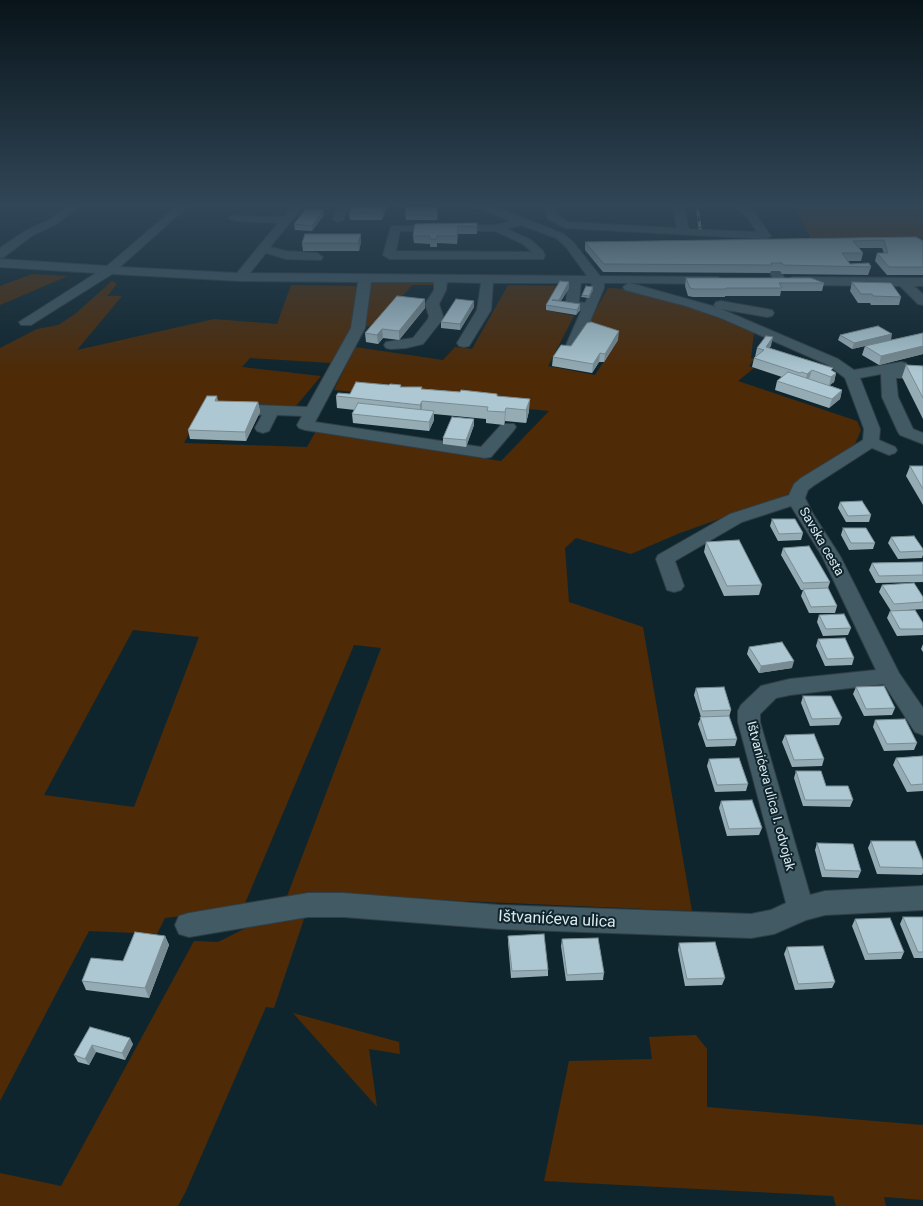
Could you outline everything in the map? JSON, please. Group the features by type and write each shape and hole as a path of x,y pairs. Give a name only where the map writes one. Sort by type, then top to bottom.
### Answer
{"street":[{"path":"26,322 110,270 120,261"},
{"path":"240,277 253,261"},
{"path":"399,261 405,263 523,264 538,261"},
{"path":"586,261 605,280 720,313 822,357 842,368 863,387 890,397 906,432 923,439"},
{"path":"0,263 240,277 726,281"},
{"path":"867,269 874,271 882,282"},
{"path":"765,281 777,276 882,282 923,282"},
{"path":"365,279 358,328 305,425 485,453 508,427"},
{"path":"391,345 406,344 418,341 430,326 436,316 432,304 440,290 441,279"},
{"path":"464,343 484,310 488,280"},
{"path":"575,280 572,302 573,304 589,309"},
{"path":"573,345 598,288 605,280"},
{"path":"654,280 676,292 705,302 767,313"},
{"path":"904,282 920,296"},
{"path":"863,387 895,366 923,365"},
{"path":"863,387 888,373 923,374"},
{"path":"863,387 872,429 870,442 889,450"},
{"path":"221,408 313,412"},
{"path":"263,428 272,410"},
{"name":"Savska cesta","path":"870,442 807,482 800,488 796,498 804,514 831,556 890,676 923,726"},
{"path":"674,586 666,559 736,518 796,498"},
{"name":"Ištvanićeva ulica I. odvojak","path":"801,909 754,743 749,722 749,711 769,692 790,687 890,676"},
{"name":"Ištvanićeva ulica","path":"189,925 308,905 344,905 499,918 713,926 751,926 774,922 801,909 825,903 923,898"}],"shaded area":[{"path":"32,274 68,276 0,305 0,286"},
{"path":"112,281 117,284 107,296 122,296 77,350 214,319 277,324 291,285 356,286 353,331 331,363 250,358 242,367 321,376 296,406 206,402 184,443 307,447 316,431 501,461 549,411 334,390 355,347 443,360 455,347 472,349 508,285 560,286 545,310 574,316 548,366 595,375 618,340 585,329 608,288 626,289 712,313 754,332 751,358 754,359 749,366 754,368 738,381 857,421 861,430 855,444 838,457 798,482 790,493 784,496 680,533 631,554 576,538 565,548 569,602 643,627 692,911 325,895 286,899 381,648 354,645 243,908 165,918 157,934 89,931 0,1101 0,348 37,329 58,325 75,314","holes":["133,630 199,637 134,807 44,795"]},
{"path":"377,281 434,282 437,285 412,285 376,327 363,326 370,283"},
{"path":"307,910 274,1008 266,1007 186,1191 178,1206 0,1206 0,1173 61,1186 194,941 218,942 260,921"},
{"path":"293,1013 399,1042 400,1054 369,1049 377,1107"},
{"path":"696,1035 707,1049 707,1107 923,1125 923,1200 884,1197 886,1206 836,1206 833,1196 544,1181 569,1061 652,1059 649,1037"}],"building":[{"path":"602,261 848,261 850,264 869,263 871,267 783,265 782,263 771,263 772,265 604,264"},
{"path":"884,261 923,261 923,267 889,267"},
{"path":"686,278 811,278 824,283 779,283 782,288 694,289 690,288"},
{"path":"560,281 569,282 559,300 552,300 580,304 577,310 546,305"},
{"path":"852,282 891,283 901,297 861,294"},
{"path":"586,286 593,287 589,296 582,295"},
{"path":"397,296 425,299 399,331 382,329 377,335 365,333"},
{"path":"456,299 474,301 460,324 441,322"},
{"path":"591,322 619,331 605,354 600,353 593,364 553,357 561,345 571,346 587,323"},
{"path":"878,326 892,334 854,343 840,335"},
{"path":"923,333 923,346 881,356 865,346"},
{"path":"766,336 773,337 766,347 833,368 831,370 836,373 831,377 812,370 807,374 802,372 800,373 754,358 764,350 757,348"},
{"path":"906,365 923,366 923,398"},
{"path":"788,372 842,390 832,399 777,381"},
{"path":"356,382 401,385 400,387 422,387 421,389 460,392 461,390 497,394 497,396 530,399 526,410 506,408 505,412 487,411 488,407 422,401 420,405 336,396 338,393 350,394"},
{"path":"207,396 217,396 215,401 258,402 245,432 188,430"},
{"path":"358,403 434,411 429,422 352,414"},
{"path":"452,417 474,419 466,440 443,438"},
{"path":"910,466 923,466 923,489"},
{"path":"862,501 871,515 848,516 840,502"},
{"path":"772,519 795,519 803,533 779,534"},
{"path":"843,528 866,528 875,543 851,543"},
{"path":"914,536 923,551 900,552 891,537"},
{"path":"739,540 762,585 727,586 706,542"},
{"path":"809,546 830,582 803,583 783,548"},
{"path":"923,562 923,575 879,576 872,563"},
{"path":"914,583 923,597 923,602 894,604 882,585"},
{"path":"828,588 837,606 811,607 803,589"},
{"path":"915,610 923,623 923,629 900,629 890,611"},
{"path":"844,614 851,628 826,629 819,615"},
{"path":"845,638 854,658 827,659 818,639"},
{"path":"782,642 794,661 761,666 749,647"},
{"path":"884,686 895,708 866,709 856,687"},
{"path":"724,687 731,710 702,711 696,688"},
{"path":"803,696 831,696 842,718 812,719"},
{"path":"729,716 737,739 707,740 700,717"},
{"path":"905,719 917,743 887,744 875,720"},
{"path":"814,734 824,759 794,760 785,735"},
{"path":"923,756 923,784 911,785 896,758"},
{"path":"739,758 748,784 717,785 709,759"},
{"path":"796,771 821,771 826,786 848,786 853,800 805,800"},
{"path":"752,800 762,828 729,829 721,801"},
{"path":"871,841 915,841 923,861 923,868 880,867"},
{"path":"817,843 853,844 861,871 825,870"},
{"path":"903,917 923,917 923,952 918,952"},
{"path":"890,918 904,952 868,954 855,919"},
{"path":"135,932 165,936 145,988 82,981 91,958 123,961"},
{"path":"544,934 548,970 512,971 508,936"},
{"path":"598,938 604,973 567,975 562,939"},
{"path":"715,942 725,978 687,979 679,943"},
{"path":"823,946 835,982 798,984 787,947"},
{"path":"90,1027 130,1038 122,1053 92,1045 85,1059 74,1055"}]}
